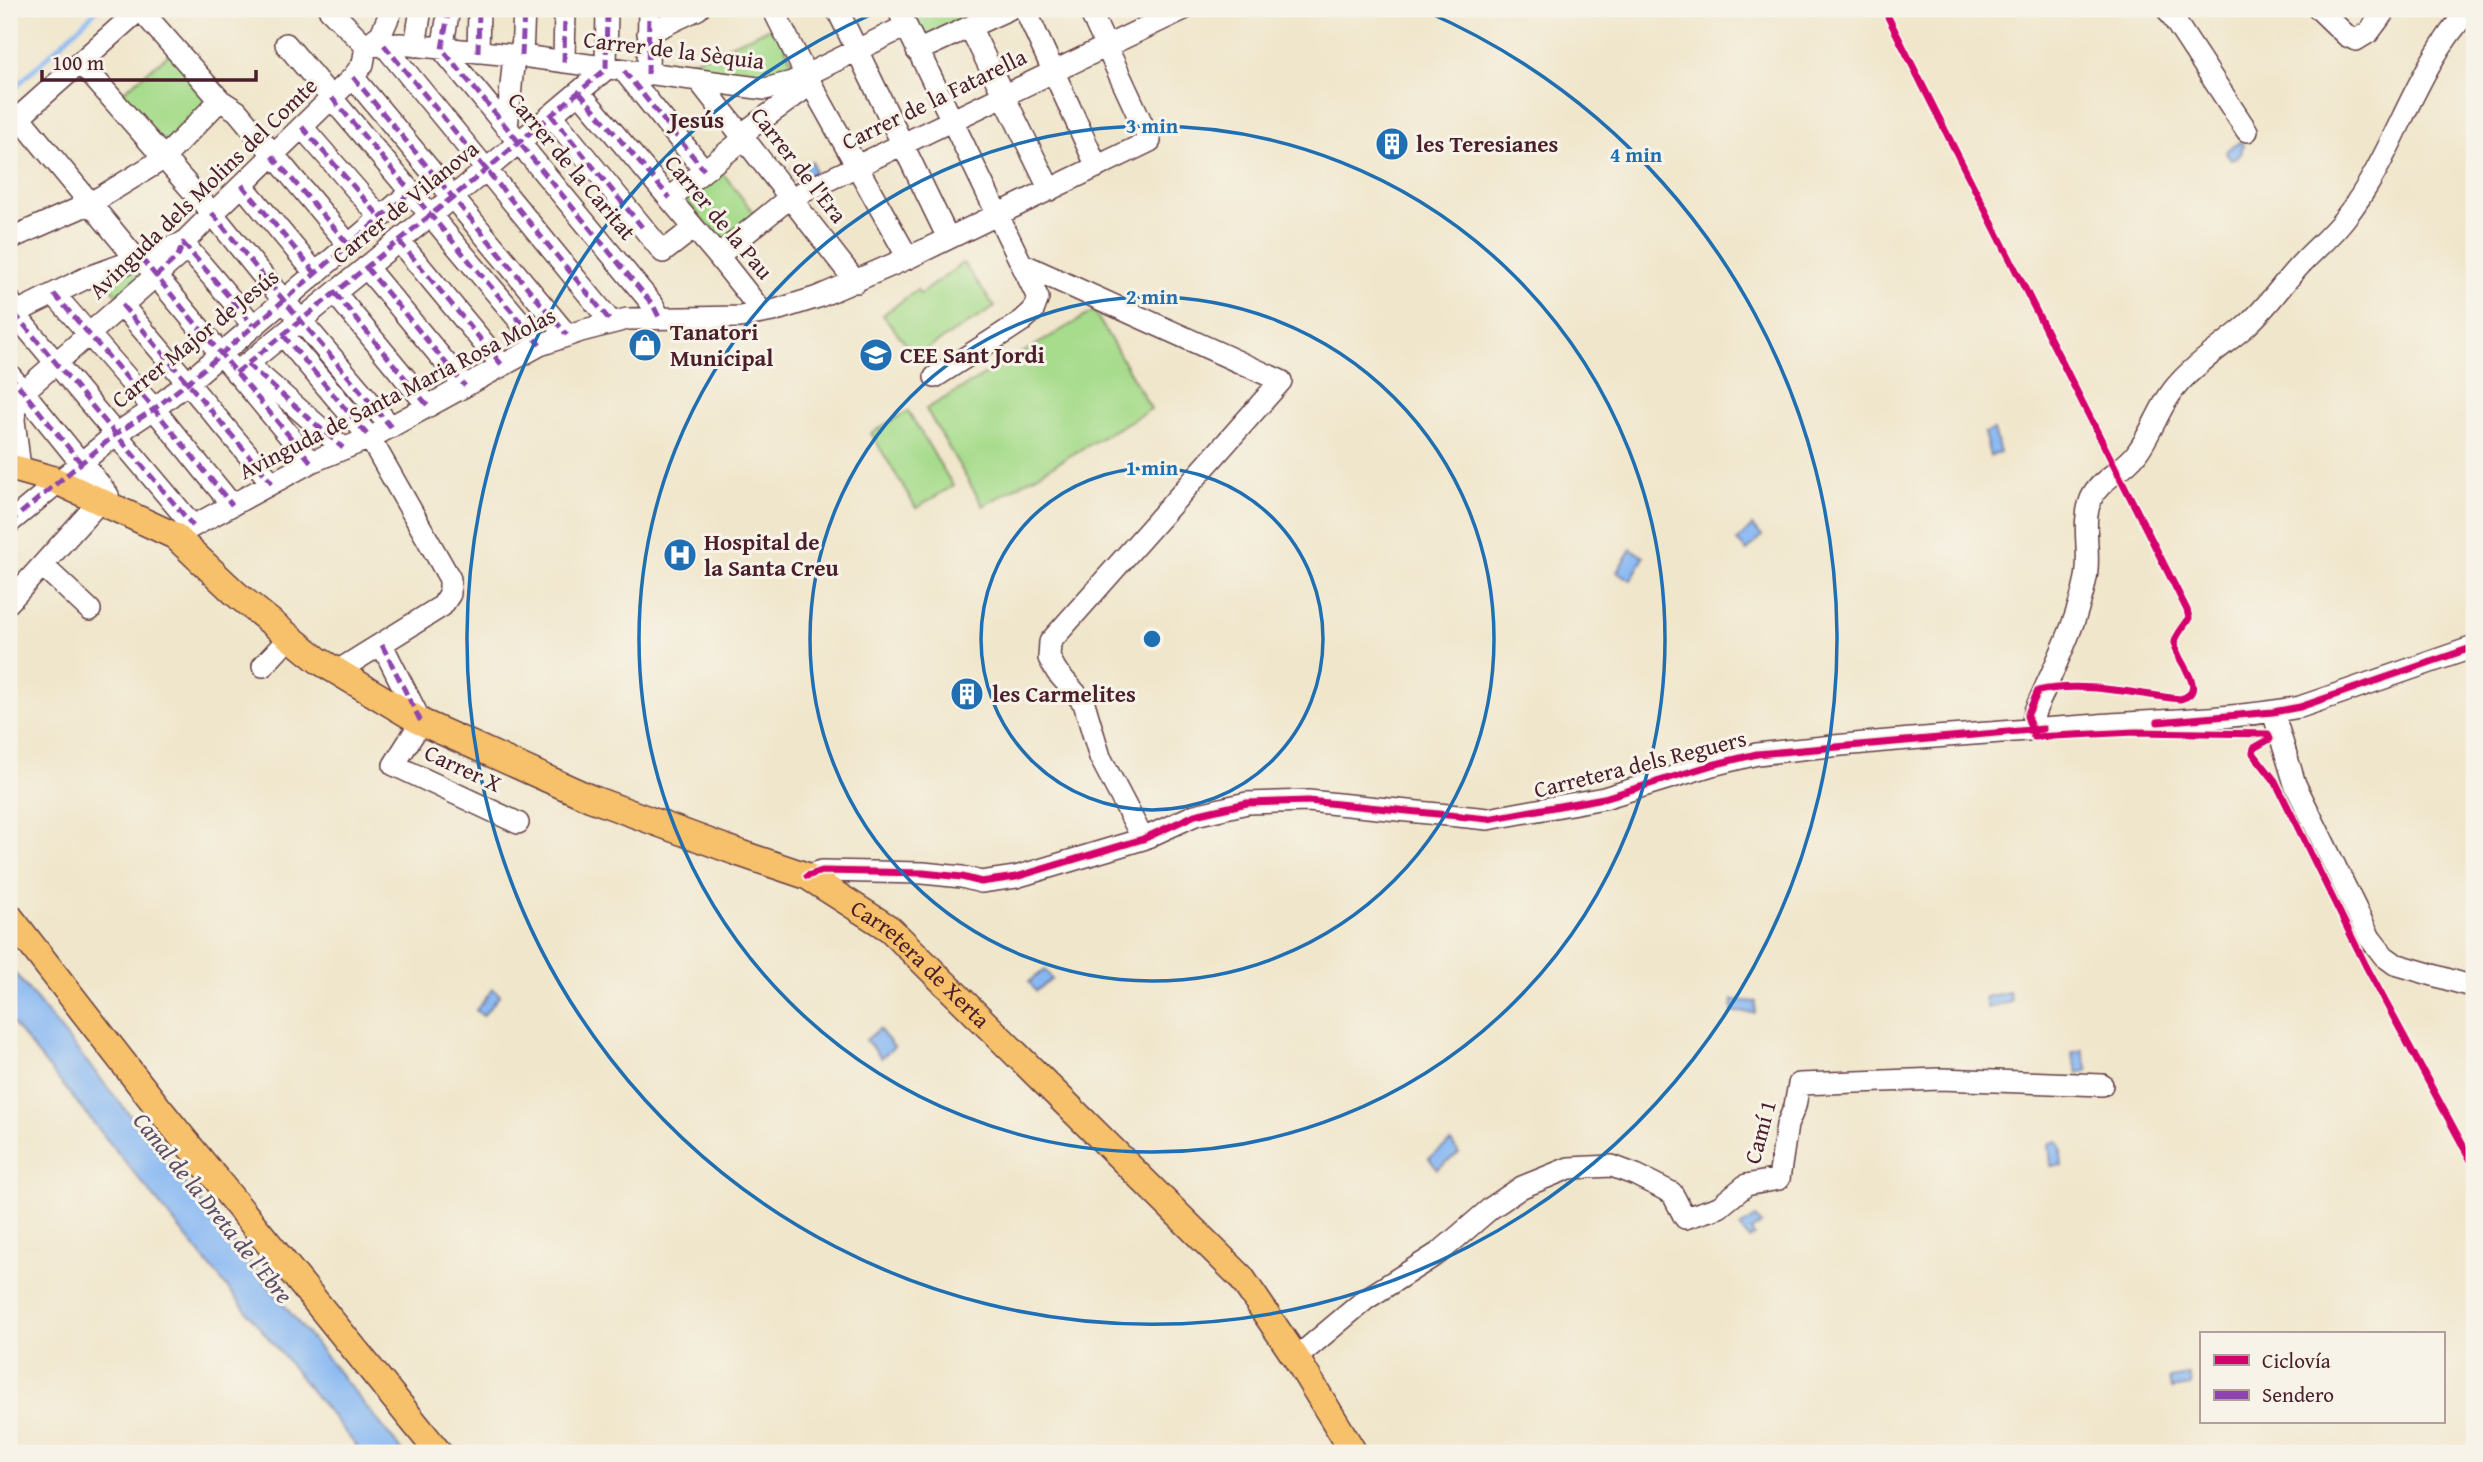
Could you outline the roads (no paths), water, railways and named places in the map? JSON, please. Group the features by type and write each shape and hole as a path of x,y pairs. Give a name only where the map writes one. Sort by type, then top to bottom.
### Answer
{"main road":[{"path":"14,468 104,498 184,531"},
{"name":"Carretera de Xerta","path":"184,531 236,594 336,672 421,722 590,798 807,876 890,929 1241,1277 1296,1358 1354,1453"},
{"path":"9,916 160,1110 439,1453"}],"street":[{"path":"343,448 242,369 219,355 91,203 14,122 140,9 220,100 237,111 348,244"},
{"path":"328,9 375,45 486,170 612,323"},
{"name":"Avinguda dels Molins del Comte","path":"13,380 56,363 178,256 183,243 212,213 353,77 375,45 393,9"},
{"path":"415,46 421,9"},
{"path":"442,49 449,9"},
{"path":"478,52 479,9"},
{"path":"513,135 524,9"},
{"path":"564,62 565,9"},
{"path":"607,9 615,70 704,170"},
{"path":"648,74 649,9"},
{"path":"649,33 698,9"},
{"path":"773,9 908,258"},
{"path":"837,9 948,238"},
{"path":"917,51 1009,9"},
{"path":"1025,9 1097,167"},
{"path":"1089,9 1106,46"},
{"name":"Carrer de la Fatarella","path":"718,256 792,198 1106,46 1152,16 1184,9"},
{"path":"2167,9 2246,131"},
{"path":"2319,9 2347,36 2356,40 2369,32 2386,9"},
{"path":"2035,730 2035,711 2085,584 2089,560 2088,510 2093,495 2140,450 2156,416 2178,384 2206,357 2253,320 2345,218 2365,189 2432,62 2454,26 2470,9"},
{"path":"670,198 809,79 857,50 902,17 1038,298 1033,312 1022,321 935,377"},
{"path":"970,27 1050,190"},
{"path":"286,44 540,345"},
{"name":"Carrer de la Sèquia","path":"375,45 518,55 765,89 809,79"},
{"name":"Avinguda de Santa Maria Rosa Molas","path":"184,531 311,463 370,438 540,345 612,323 654,317 716,318 764,313 818,297 908,258 1150,141 1106,46"},
{"name":"Carrer de la Caritat","path":"442,49 653,305 654,317"},
{"path":"80,62 212,213 391,427"},
{"name":"Carrer de Vilanova","path":"242,369 486,170 513,135 551,115 579,92 615,70"},
{"path":"353,77 567,335"},
{"name":"Carrer de l'Era","path":"699,81 856,282"},
{"name":"Carrer de la Pau","path":"579,92 764,313"},
{"path":"9,239 91,203 163,159 220,100"},
{"path":"551,115 663,252 694,228"},
{"path":"302,127 380,217"},
{"path":"242,185 316,274"},
{"name":"Carrer Major de Jesús","path":"9,523 116,435 187,383 412,191"},
{"path":"398,241 502,365"},
{"path":"184,531 116,435 11,310 86,278 183,243 253,325"},
{"path":"1022,264 1281,381 1050,642 1049,658 1057,672 1084,703 1100,757 1143,839"},
{"path":"366,267 466,386"},
{"path":"54,293 232,505"},
{"path":"335,293 428,406"},
{"path":"122,305 272,483"},
{"path":"283,335 370,438 450,579 450,594 442,606 336,672"},
{"path":"242,369 311,463"},
{"path":"13,380 16,398 11,420 14,468"},
{"path":"13,380 81,463"},
{"path":"9,602 104,498"},
{"path":"43,566 90,610"},
{"path":"263,666 290,637"},
{"path":"382,645 421,722"},
{"name":"Carretera dels Reguers","path":"807,876 822,871 923,873 981,882 1037,872 1143,839 1195,815 1247,803 1308,801 1488,819 1605,798 1757,754 2273,712 2300,706 2474,647"},
{"path":"2273,712 2295,784 2370,939 2384,956 2395,964 2474,987"},
{"name":"Carrer X","path":"421,722 394,765 518,823"},
{"name":"Camí 1","path":"1296,1358 1366,1299 1440,1252 1490,1208 1522,1187 1569,1168 1612,1166 1636,1175 1672,1193 1685,1217 1719,1207 1746,1185 1779,1179 1787,1125 1795,1106 1799,1084 1940,1079 2102,1084"}],"water":[{"path":"2240,142 2243,145 2241,154 2231,159 2226,154 2227,150"},
{"path":"812,161 815,173 795,178 792,168"},
{"path":"1994,430 2000,453 1990,456 1984,433"},
{"path":"1752,526 1762,536 1747,551 1737,541"},
{"path":"1631,549 1644,557 1631,580 1617,572"},
{"path":"9,966 404,1453 362,1453 9,1019"},
{"path":"1045,970 1052,979 1036,991 1029,982"},
{"path":"493,989 500,995 483,1016 476,1010"},
{"path":"2009,992 2011,1002 1987,1008 1985,997"},
{"path":"1733,1000 1756,1002 1755,1013 1732,1012"},
{"path":"879,1029 894,1047 881,1058 866,1040"},
{"path":"2082,1050 2088,1070 2078,1073 2072,1053"},
{"path":"2057,1141 2060,1144 2062,1165 2051,1166 2049,1144"},
{"path":"1451,1142 1459,1153 1437,1169 1429,1158"},
{"path":"1755,1217 1761,1224 1751,1231 1754,1236 1749,1239 1740,1227"},
{"path":"2189,1375 2191,1386 2171,1389 2169,1378"}],"waterway":[{"path":"9,93 98,9"}],"place":[{"name":"les Teresianes","path":"1392,144"},
{"name":"Tanatori Municipal","path":"645,345"},
{"name":"CEE Sant Jordi","path":"876,355"},
{"name":"Hospital de la Santa Creu","path":"680,555"},
{"name":"les Carmelites","path":"967,694"}],"district":[{"name":"Jesús","path":"697,120"}],"water label":[{"name":"Canal de la Dreta de l'Ebre","path":"213,1208"}]}
